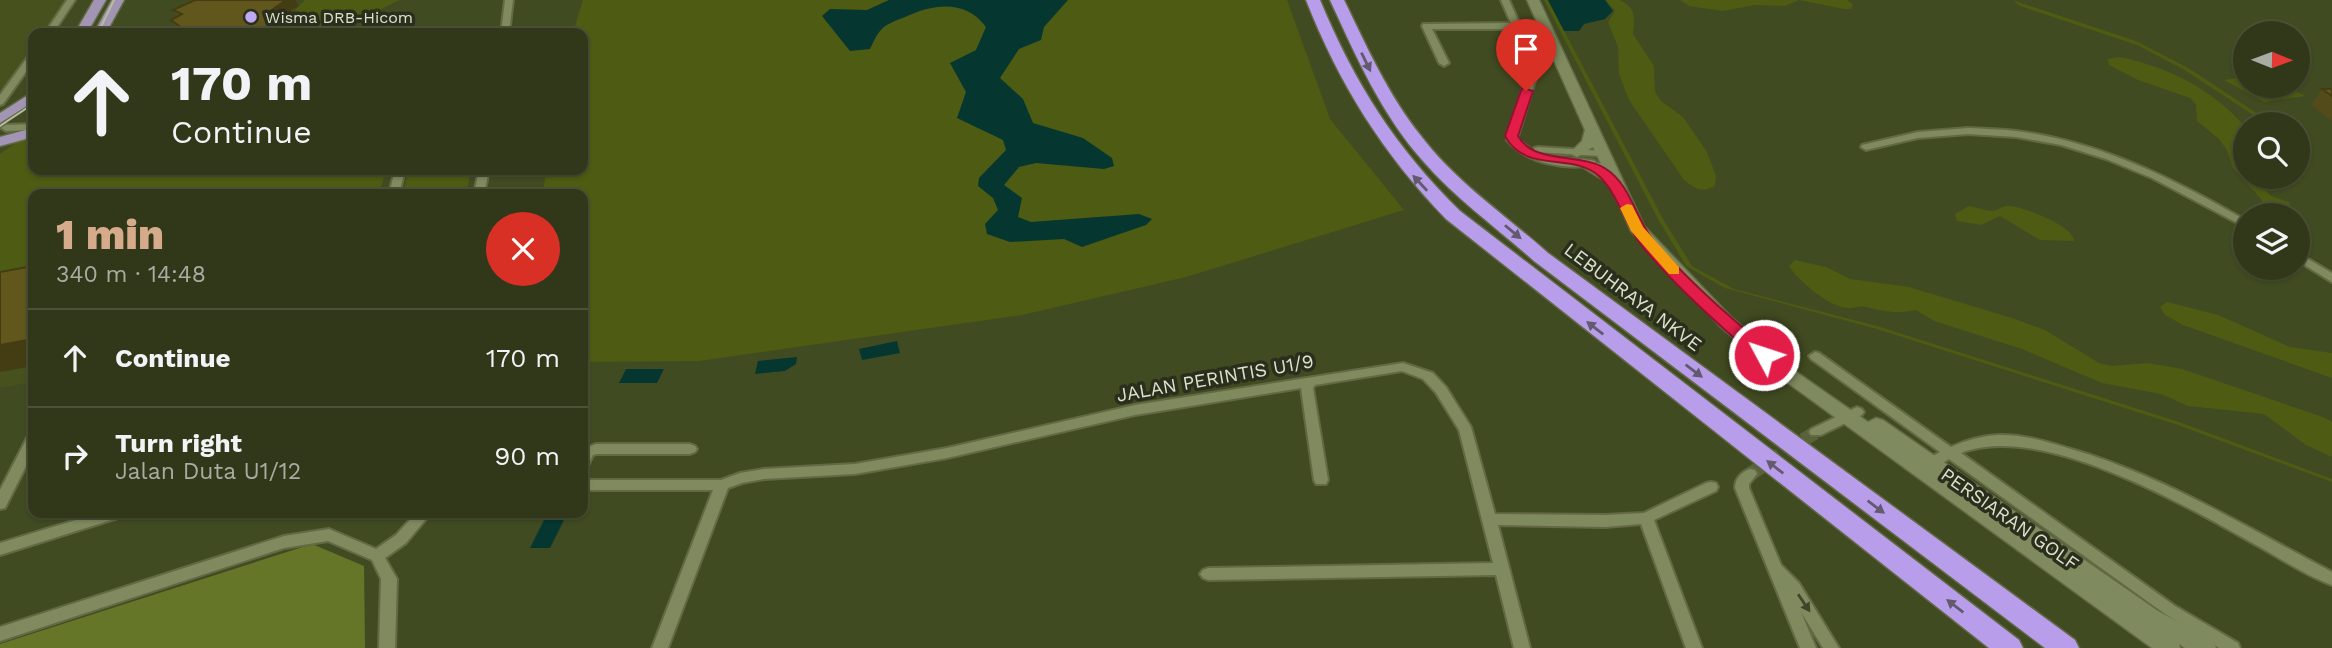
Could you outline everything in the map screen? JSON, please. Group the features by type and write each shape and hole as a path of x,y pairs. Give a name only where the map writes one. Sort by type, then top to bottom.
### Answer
{"highway":[{"path":"1313,0 1369,120 1407,168 1453,215 2009,648"},
{"name":"LEBUHRAYA NKVE","path":"1337,0 1372,75 1414,140 1484,209 1541,257 2065,648"}],"main road":[{"path":"85,28 100,0"},
{"path":"103,28 117,3"},
{"path":"1,130 15,110 28,100"},
{"path":"1,130 28,113"},
{"path":"1,130 28,130"}],"street":[{"path":"52,28 71,0"},
{"path":"506,28 509,0"},
{"path":"1505,0 1534,68 1512,136 1517,146 1529,154 1603,158"},
{"name":"PERSIARAN GOLF","path":"1533,0 1637,228 1682,279 1726,322 1783,371 1933,462 2150,617 2205,648"},
{"path":"1444,63 1426,26 1516,26"},
{"path":"0,102 28,63"},
{"path":"1866,148 1926,133 1997,131 2031,134 2114,158 2151,173 2233,217"},
{"path":"1580,158 1589,143 1591,132"},
{"path":"1580,158 1603,172 1619,191"},
{"path":"2310,264 2332,278"},
{"path":"1815,356 1933,462 2232,648"},
{"name":"JALAN PERINTIS U1/9","path":"588,485 722,485 740,478 764,474 868,467 947,453 1135,410 1403,367 1428,376 1441,390 1466,430 1522,648"},
{"path":"1310,382 1307,388 1321,480"},
{"path":"1816,432 1851,414"},
{"path":"1933,462 1973,443 2001,440 2036,444 2096,461 2132,472 2185,497 2332,579"},
{"path":"0,504 28,449"},
{"path":"588,452 596,449 690,449"},
{"name":"PERSIARAN GOLF","path":"1933,462 2169,648"},
{"path":"1749,474 1742,482 1742,488 1770,562 1808,648"},
{"path":"660,648 722,485"},
{"path":"1489,519 1605,521 1646,517 1711,487"},
{"path":"1646,517 1694,648"},
{"path":"0,549 100,518"},
{"path":"377,556 401,539 420,518"},
{"path":"0,634 308,537 329,536 377,556 389,579 387,648"},
{"path":"1770,562 1794,587 1831,648"},
{"path":"1208,574 1502,569"}],"shaded area":[{"path":"0,0 65,0 47,28 28,28 28,56 6,89 0,90"},
{"path":"305,0 400,0 338,28 288,28 299,19 291,14"},
{"path":"583,0 1287,0 1330,119 1404,210 1186,277 1022,315 699,361 588,362 588,189 544,189 545,175 588,175 588,28 575,28"},
{"path":"1544,0 1548,0 1663,219 1692,266 1734,289 1877,326 2179,422 2332,479 2332,482 2178,425 1877,329 1725,288 1686,266 1658,219"},
{"path":"1606,0 1620,0 1632,10 1633,34 1654,66 1655,92 1661,101 1683,117 1707,152 1716,176 1715,186 1699,189 1684,180 1629,100 1619,74 1618,47 1608,22 1615,11"},
{"path":"1680,0 1799,0 1785,6 1755,5 1723,11 1689,6"},
{"path":"1799,0 1847,0 1853,5 1851,9 1844,9"},
{"path":"2012,0 2136,41 2190,69 2255,112 2249,112 2183,69 2137,45 2020,6"},
{"path":"2119,57 2172,73 2204,91 2233,114 2233,168 2227,150 2219,139 2197,121 2196,104 2190,98 2138,80 2109,65 2108,59"},
{"path":"2257,98 2291,98 2264,102"},
{"path":"28,139 28,175 385,175 380,189 28,189 28,275 0,279 0,154 17,142"},
{"path":"407,175 470,175 467,189 404,189"},
{"path":"2252,189 2265,189 2271,196 2289,203 2263,203"},
{"path":"1969,206 1990,211 2005,206 2027,210 2066,229 2074,241 2040,240 2000,216 1981,225 1957,221 1955,214"},
{"path":"1795,260 1826,267 1850,279 1909,287 2012,318 2045,330 2099,363 2112,366 2148,363 2182,369 2323,417 2332,422 2332,457 2306,445 2264,414 2188,406 2161,394 2102,383 2022,349 1934,321 1916,310 1892,312 1839,306 1814,292 1799,279 1789,266"},
{"path":"28,275 28,383 0,388 0,279"},
{"path":"2167,302 2218,315 2290,347 2332,353 2332,378 2183,325 2165,315 2160,307"},
{"path":"312,544 364,566 365,648 0,648 0,644"}],"water":[{"path":"889,0 1068,0 1044,27 1041,40 1019,49 1000,78 1023,99 1033,123 1083,138 1112,158 1114,166 1104,169 1036,163 1019,167 1004,185 1022,198 1018,217 1031,222 1139,214 1152,219 1146,225 1082,247 1064,239 1010,242 987,234 985,224 998,210 993,198 978,186 979,178 1006,150 1003,140 957,118 966,92 950,63 976,50 986,27 969,12 959,8 939,7 916,12 889,24 879,32 870,49 850,51 822,16 830,9 867,10"},
{"path":"1548,0 1605,0 1613,11 1605,19 1584,24 1579,31 1564,31"},
{"path":"897,341 900,353 862,360 859,349"},
{"path":"797,357 796,364 785,371 755,374 758,361"},
{"path":"626,369 664,369 657,383 619,383"},
{"path":"544,520 564,520 550,548 530,548"}],"building":[{"path":"195,0 286,0 269,12 300,23 290,28 182,28 171,20 182,14 173,10"},
{"path":"2322,89 2332,89 2332,96"},
{"path":"28,267 28,340 0,345 0,272"}],"tunnel":[{"path":"1750,474 1816,432"}],"tram line":[{"path":"100,28 114,0"},
{"path":"0,126 28,107"}],"slow traffic":[{"path":"1627,208 1637,228 1674,270"}],"place":[{"name":"Wisma DRB-Hicom","path":"251,17"}],"route":[{"path":"1526,91 1512,136 1517,146 1541,158 1583,163 1603,172 1619,191 1637,228 1650,245 1726,322 1764,355"}]}
